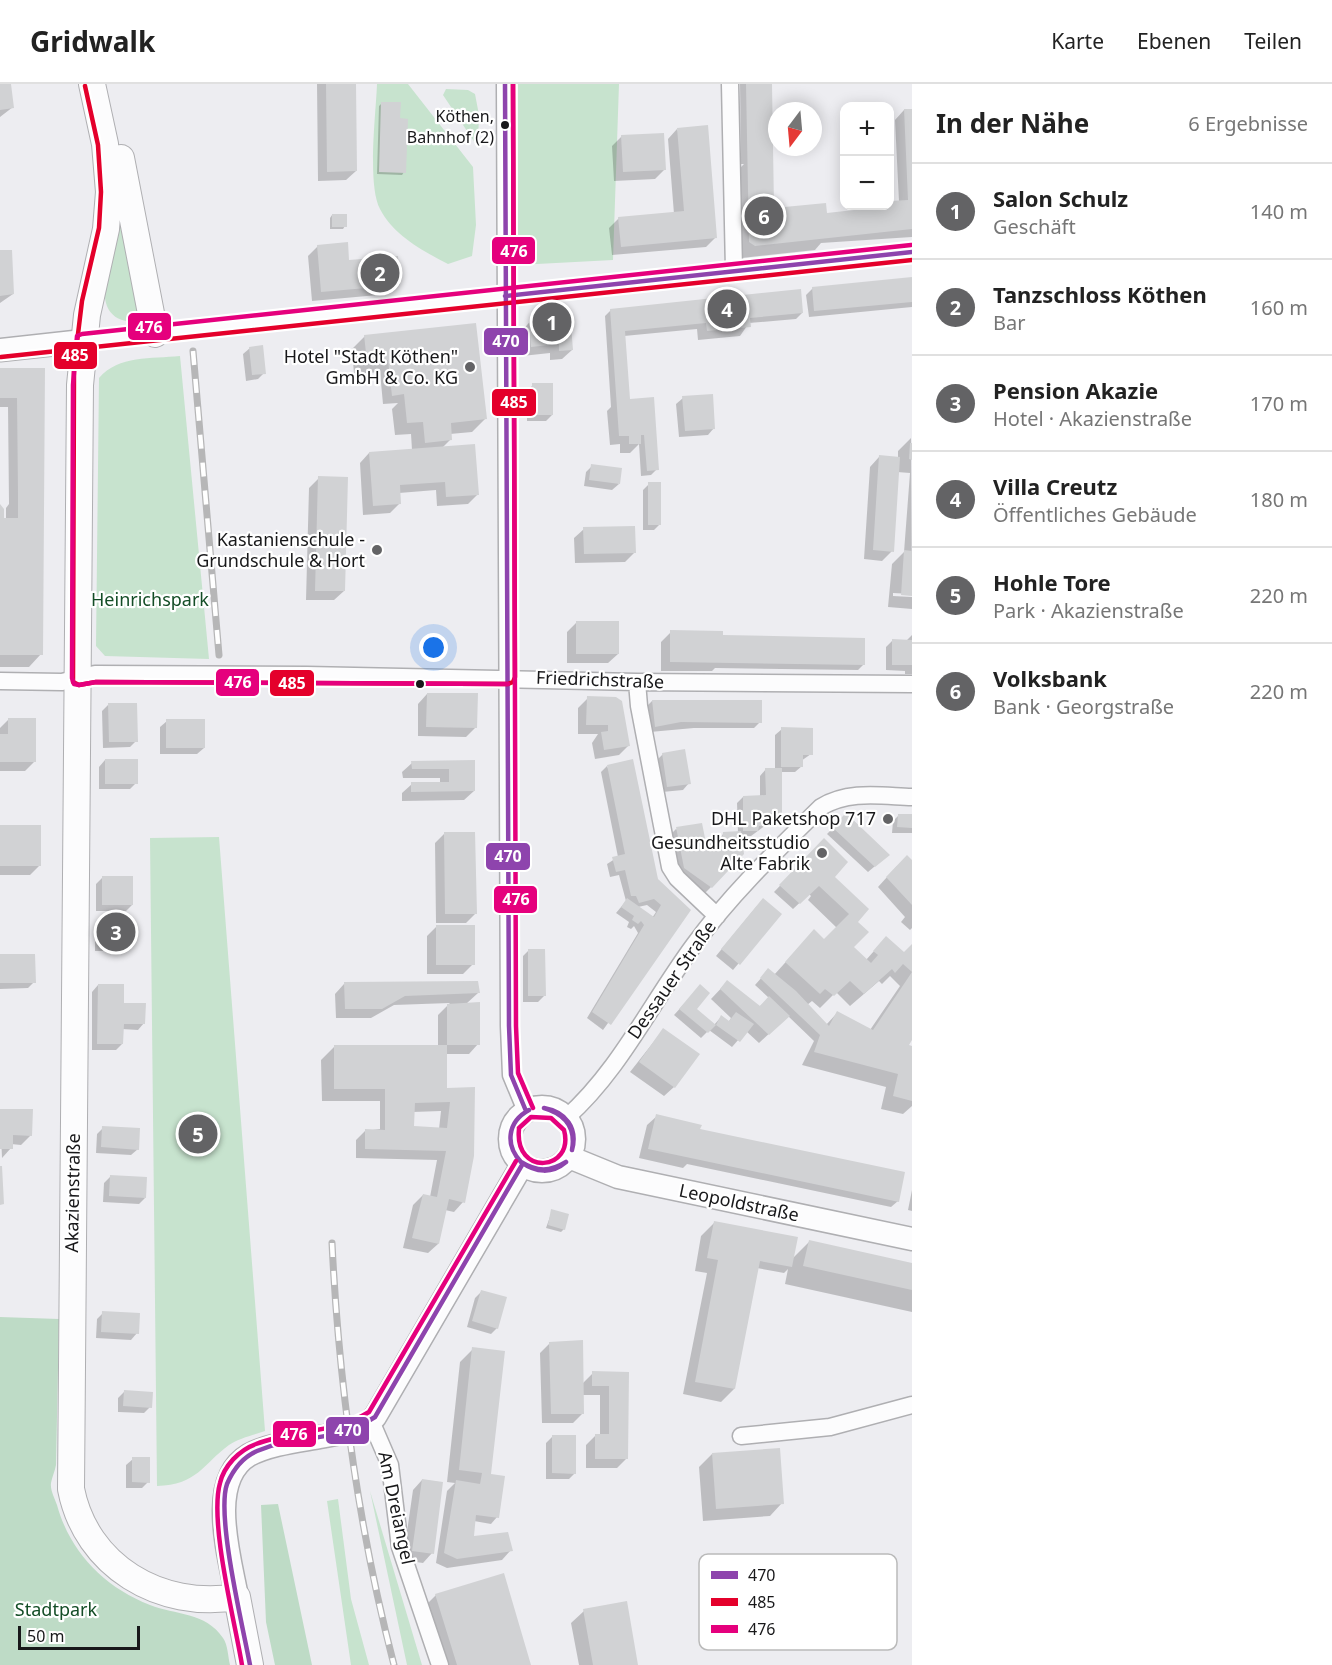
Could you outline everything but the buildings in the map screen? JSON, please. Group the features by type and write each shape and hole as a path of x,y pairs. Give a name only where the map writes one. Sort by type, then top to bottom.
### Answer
{"main road":[{"path":"92,84 101,119 119,148 155,334"},
{"name":"Akazienstraße","path":"101,119 107,162 107,217 83,341 80,397 71,1489 77,1513 86,1534 99,1551 121,1571 145,1585 177,1594 223,1599 237,1597"},
{"path":"0,350 83,341"},
{"path":"538,1107 550,1108 567,1119 574,1137 569,1157 551,1170 536,1171 522,1165 513,1154 510,1134 515,1121 526,1111 538,1107"},
{"name":"Leopoldstraße","path":"569,1157 618,1177 912,1239"},
{"path":"250,1665 237,1597 224,1505 227,1484 237,1465 259,1451 356,1430 371,1421 386,1401 522,1165"}],"street":[{"path":"505,84 510,1056 511,1075 526,1111"},
{"path":"730,84 734,270"},
{"path":"83,341 912,252"},
{"name":"Friedrichstraße","path":"0,681 62,682 95,674 508,677 637,682 912,684"},
{"path":"637,682 639,706 670,867 677,878 717,916"},
{"name":"Dessauer Straße","path":"567,1119 600,1083 621,1055 693,946 717,916 815,813 836,798 861,795 912,797"},
{"path":"741,1436 822,1429 912,1405"},
{"name":"Am Dreiangel","path":"371,1421 390,1465 400,1546 440,1665"}],"green space":[{"path":"377,84 408,84 473,167 476,225 472,256 448,264 419,248 401,234 380,209 376,198 373,166"},
{"path":"518,84 619,84 613,260 518,265"},
{"path":"446,89 468,90 475,94 479,115 478,142 475,143 443,95"},
{"path":"122,226 140,318 137,322 120,319 110,312 105,301 107,271 118,227"},
{"name":"Heinrichspark","path":"180,356 209,659 105,656 96,646 99,378 116,365 126,362"},
{"path":"219,837 265,1431 229,1445 190,1478 170,1485 157,1486 150,838"},
{"name":"Stadtpark","path":"0,1317 59,1319 56,1465 51,1486 63,1522 80,1553 104,1578 133,1597 150,1605 208,1623 225,1641 230,1665 0,1665"},
{"path":"370,1491 422,1665 407,1665"},
{"path":"338,1499 351,1599 369,1665 351,1665 327,1501"},
{"path":"278,1504 312,1665 275,1665 266,1622 261,1505"}],"railway":[{"path":"193,351 219,655"},
{"path":"332,1243 335,1297 352,1456 370,1561 394,1665"}],"transit line":[{"name":"470","path":"505,84 509,1026 511,1075 526,1111"},
{"name":"485","path":"85,86 98,145 101,192 99,228 82,301 74,367 73,682 79,685 96,682 508,684 513,682 515,677 513,84"},
{"name":"476","path":"513,84 516,1026 518,1073 533,1108"},
{"name":"476","path":"508,684 96,682 74,684 72,678 73,385 77,336 911,245"},
{"name":"470","path":"505,296 912,252"},
{"name":"485","path":"1,357 912,260"},
{"name":"470","path":"544,1108 558,1114 567,1123 572,1135 572,1150"},
{"name":"470","path":"544,1108 558,1113 569,1122 573,1135 572,1150"},
{"name":"470","path":"521,1162 512,1148 511,1134 516,1121 529,1110"},
{"name":"476","path":"519,1128 531,1117 551,1118 564,1130 565,1144 561,1154 544,1163 534,1161 525,1155 520,1145 519,1129"},
{"name":"476","path":"242,1665 220,1546 218,1500 220,1483 225,1471 238,1454 256,1444 270,1439 328,1428 369,1412 516,1161"},
{"name":"470","path":"521,1162 544,1170 566,1162"},
{"name":"470","path":"521,1162 544,1171 555,1169 566,1162"},
{"name":"470","path":"250,1665 225,1520 225,1499 229,1479 243,1460 257,1451 287,1442 344,1432 375,1417 522,1165"}],"place":[{"name":"Köthen, Bahnhof (2)","path":"505,125"},
{"name":"Volksbank","path":"764,216"},
{"name":"Tanzschloss Köthen","path":"380,273"},
{"name":"Villa Creutz","path":"727,309"},
{"name":"Salon Schulz","path":"552,322"},
{"name":"Hotel \"Stadt Köthen\" GmbH & Co. KG","path":"470,367"},
{"name":"Kastanienschule - Grundschule & Hort","path":"377,550"},
{"name":"DHL Paketshop 717","path":"888,819"},
{"name":"Gesundheitsstudio Alte Fabrik","path":"822,853"},
{"name":"Pension Akazie","path":"116,932"},
{"name":"Hohle Tore","path":"198,1134"}]}
